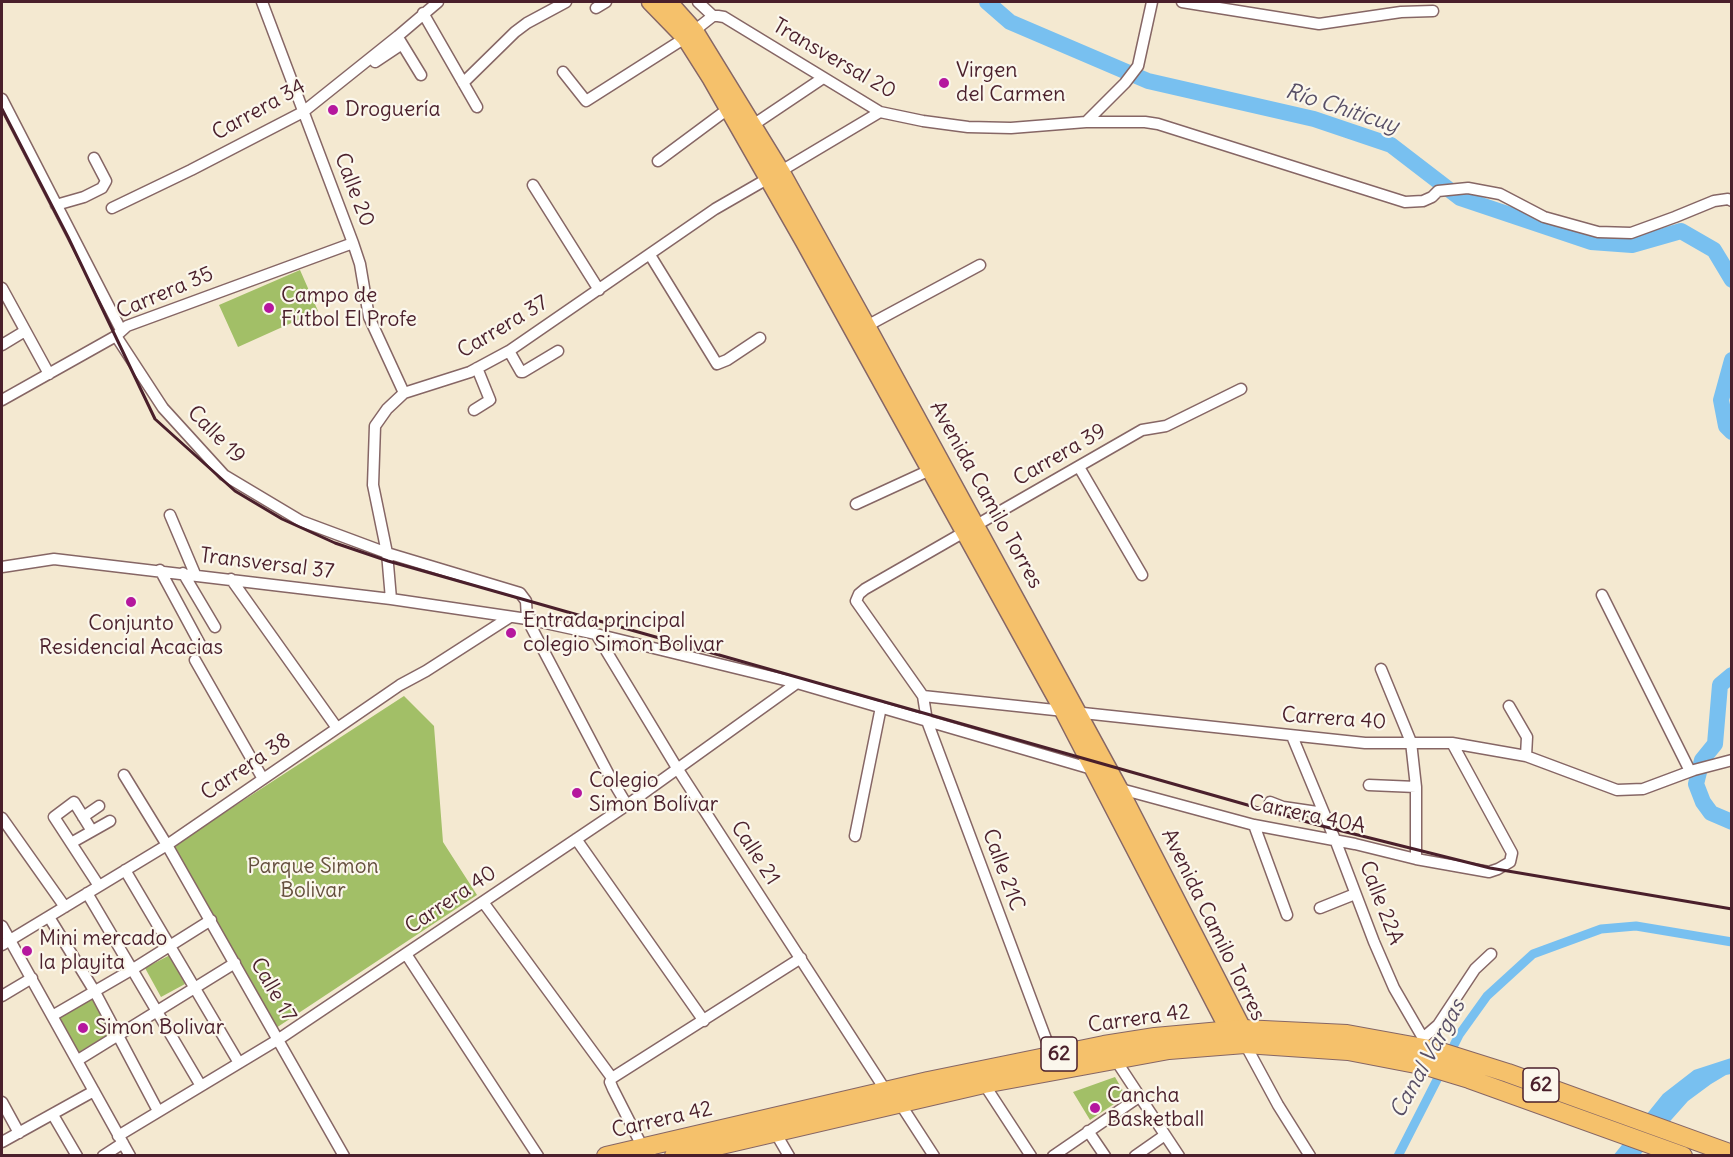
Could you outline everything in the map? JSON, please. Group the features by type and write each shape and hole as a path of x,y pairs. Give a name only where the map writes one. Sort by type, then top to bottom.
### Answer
{"highway":[{"name":"Carrera 42","path":"674,1155 901,1105 917,1099 984,1084 1239,1035"},
{"name":"Carrera 42","path":"606,1155 647,1152 886,1091 1104,1044 1155,1037 1239,1035 1348,1051 1427,1051 1454,1065 1612,1130 1675,1146"},
{"name":"Carrera 42","path":"1454,1065 1508,1073 1623,1115 1675,1146"},
{"name":"62","path":"1675,1146 1731,1154"}],"main road":[{"name":"Avenida Camilo Torres","path":"650,2 690,34 728,110 774,175 1071,712 1239,1035"},
{"name":"Avenida Camilo Torres","path":"669,2 753,125 774,175"},
{"name":"Avenida Camilo Torres","path":"861,329 930,470 971,530"},
{"name":"Avenida Camilo Torres","path":"1071,712 1092,769 1111,790"}],"street":[{"name":"Calle 20","path":"262,2 353,243 360,264 369,317 405,393"},
{"name":"Carrera 34","path":"112,208 303,112 360,66 400,40 423,13 438,2"},
{"path":"463,82 515,32 566,2"},
{"name":"Transversal 20","path":"698,2 713,16 724,17 880,112 923,121 968,127 1011,128 1086,122 1158,124 1405,202 1423,201 1442,190 1468,188 1500,194 1544,217 1598,232 1631,233 1714,201 1728,199 1731,201"},
{"path":"1086,122 1125,83 1138,66 1152,2"},
{"path":"1182,2 1319,24 1401,12 1433,11"},
{"path":"423,13 477,107"},
{"path":"563,72 586,101 690,34 713,16"},
{"path":"400,40 421,75"},
{"path":"753,125 823,78"},
{"name":"Calle 19","path":"2,99 118,333 163,408 224,476 301,521 387,553"},
{"path":"658,161 728,110"},
{"name":"Carrera 37","path":"391,599 387,553 373,485 375,426 387,409 405,393 477,368 509,351 716,209 880,112"},
{"path":"56,205 84,197 102,188 106,181 94,158"},
{"path":"532,184 599,290"},
{"name":"Carrera 35","path":"2,400 127,326 353,243"},
{"path":"650,255 714,362 721,363 760,338"},
{"path":"861,329 980,265"},
{"path":"2,288 49,374"},
{"path":"2,345 25,331"},
{"path":"509,351 521,372 558,351"},
{"path":"474,410 490,400 477,368"},
{"name":"Carrera 39","path":"923,696 856,601 859,594 1142,430 1166,426 1241,389"},
{"path":"1079,467 1142,575"},
{"path":"856,504 930,470"},
{"path":"170,515 189,573 215,627"},
{"path":"387,553 520,593 526,601 527,619 627,805"},
{"name":"Transversal 37","path":"2,567 54,559 189,573 527,619"},
{"path":"160,570 201,646"},
{"path":"231,579 337,728"},
{"path":"1602,595 1692,771"},
{"name":"Carrera 38","path":"6,943 167,845 400,686 510,617"},
{"path":"527,619 797,683 1092,769"},
{"name":"Calle 21","path":"596,634 677,768 886,1091"},
{"path":"195,660 263,779"},
{"path":"1381,669 1411,742 1416,787 1416,859"},
{"name":"Carrera 40","path":"103,1155 158,1111 279,1039 406,954 627,805 797,683"},
{"name":"Carrera 40","path":"923,696 1365,743 1452,743 1526,756 1617,790 1643,789 1731,760"},
{"name":"Calle 21C","path":"923,696 927,721 1052,1056"},
{"path":"1509,706 1527,737 1526,756"},
{"path":"855,836 881,707"},
{"name":"Calle 22A","path":"1292,736 1394,988 1427,1051"},
{"name":"Carrera 40A","path":"1111,790 1254,825 1489,872 1510,862 1512,853 1452,743"},
{"name":"Calle 17","path":"124,775 211,920 344,1155"},
{"path":"1369,786 1416,787"},
{"path":"92,831 74,802 54,817 99,885"},
{"path":"1270,802 1283,807 1324,813"},
{"path":"83,817 99,806"},
{"path":"2,818 65,908"},
{"path":"71,843 110,821"},
{"path":"1254,825 1287,915"},
{"path":"576,839 704,1021"},
{"path":"125,870 239,1064"},
{"path":"87,893 201,1086"},
{"path":"1320,908 1355,894"},
{"path":"483,902 613,1084 647,1152"},
{"path":"49,917 95,992 158,1111"},
{"path":"52,1016 211,920"},
{"path":"2,926 6,943 32,978 130,1155"},
{"path":"406,954 538,1155"},
{"path":"1427,1051 1438,1025 1475,969 1491,954"},
{"path":"613,1084 801,958"},
{"path":"78,1060 235,963"},
{"path":"2,996 32,978"},
{"path":"1239,1035 1278,1105 1310,1155"},
{"path":"1115,1059 1179,1155"},
{"path":"984,1084 1031,1155"},
{"path":"2,1142 94,1091"},
{"path":"1053,1155 1139,1097"},
{"path":"2,1102 19,1133"},
{"path":"901,1105 934,1155"},
{"path":"53,1115 77,1155"},
{"path":"1088,1131 1105,1155"},
{"path":"775,1132 789,1155"},
{"path":"1135,1155 1165,1135"}],"green space":[{"name":"Campo de Fútbol El Profe","path":"300,270 318,311 238,347 219,305"},
{"name":"Parque Simon Bolivar","path":"404,696 434,726 443,842 477,895 276,1028 173,846"},
{"path":"170,955 185,984 161,997 145,968"},
{"path":"94,998 113,1032 79,1052 60,1018"},
{"name":"Cancha Basketball","path":"1115,1077 1126,1096 1090,1120 1073,1092"}],"water":[{"path":"1731,1058 1731,1074 1711,1084 1688,1101 1640,1155 1613,1156 1663,1094 1694,1070"}],"waterway":[{"name":"Río Chiticuy","path":"987,2 1010,22 1148,81 1314,119 1391,145 1460,198 1591,242 1632,245 1681,231 1714,250 1732,280"},
{"name":"Río Chiticuy","path":"1732,360 1721,400 1726,426 1732,432"},
{"name":"Río Chiticuy","path":"1732,675 1720,685 1715,744 1702,760 1696,784 1703,802 1711,813 1732,822"},
{"name":"Canal Vargas","path":"1448,1057 1459,1035 1487,996 1533,954 1601,929 1636,926 1732,942"},
{"name":"Canal Vargas","path":"1398,1156 1442,1070"}],"railway":[{"path":"2,109 68,237 155,419 235,491 282,519 335,543 388,561 1318,825 1490,868 1732,909"}],"place":[{"name":"Virgen del Carmen","path":"944,83"},
{"name":"Droguería","path":"333,110"},
{"name":"Campo de Fútbol El Profe","path":"269,308"},
{"name":"Conjunto Residencial Acacias","path":"131,602"},
{"name":"Entrada principal colegio Simon Bolivar","path":"511,633"},
{"name":"Colegio Simon Bolívar","path":"577,793"},
{"name":"Mini mercado la playita","path":"27,951"},
{"name":"Simon Bolivar","path":"83,1028"},
{"name":"Cancha Basketball","path":"1095,1108"}]}
